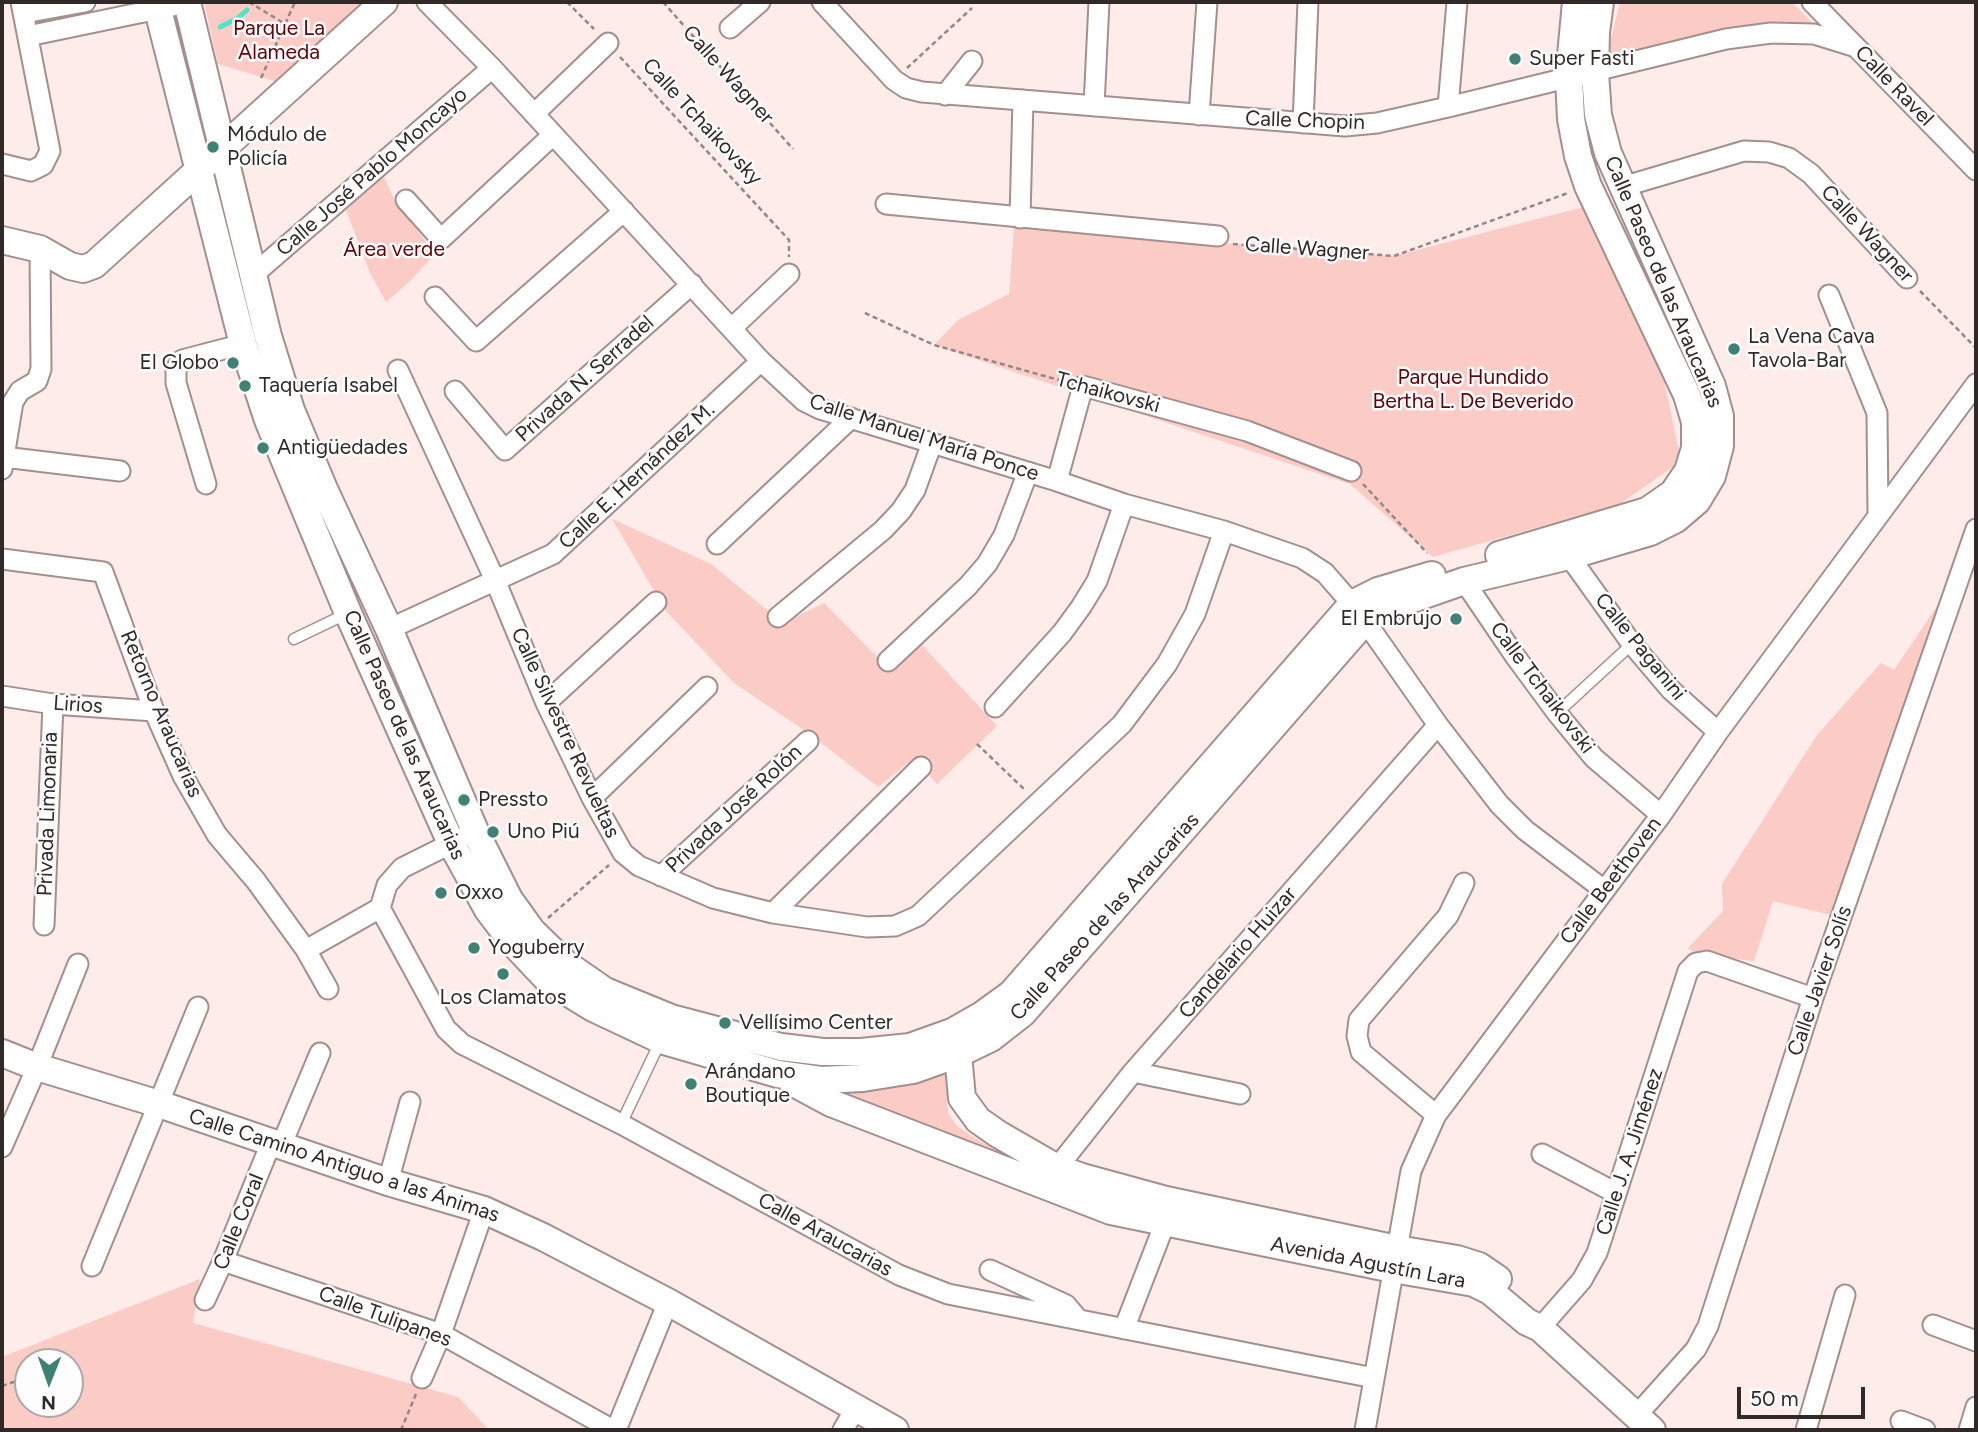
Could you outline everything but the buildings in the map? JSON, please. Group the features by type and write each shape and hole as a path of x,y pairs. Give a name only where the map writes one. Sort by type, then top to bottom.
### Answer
{"main road":[{"name":"Calle Paseo de las Araucarias","path":"187,2 268,336 348,613 451,843 488,909 513,943 549,981 593,1008 661,1040 778,1074 821,1080 863,1078 914,1070 958,1054 991,1038 1023,1013 1077,936 1358,612 1384,609 1454,576 1647,510 1673,493 1688,471 1695,448 1695,422 1687,395 1588,186 1571,119 1569,77 1576,2"},
{"path":"2,240 40,249 70,266 83,269 94,265 384,2"},
{"name":"Calle Paseo de las Araucarias","path":"1454,576 1569,556 1650,532 1676,519 1697,501 1712,476 1720,446 1720,416 1712,386 1608,153 1598,115 1595,73 1600,2"},
{"name":"Calle Paseo de las Araucarias","path":"157,6 243,344 268,420 313,493 389,629 475,831 509,900 532,931 566,964 605,991 671,1018 780,1046 823,1052 861,1052 910,1047 952,1032 1011,994 1077,936"},
{"name":"Calle Camino Antiguo a las Ánimas","path":"2,1053 37,1067 159,1104 388,1182 484,1210 543,1237 668,1302 849,1420 895,1430"},
{"name":"Avenida Agustín Lara","path":"958,1054 962,1098 978,1120 1050,1177 1082,1177 1395,1259 1474,1283 1490,1291 1527,1322 1540,1328 1644,1423"},
{"name":"Avenida Agustín Lara","path":"778,1074 831,1103 1050,1177 1111,1210 1165,1223 1395,1259"}],"street":[{"path":"2,164 31,171 43,165 50,151 22,7 85,2"},
{"path":"28,36 157,6 187,2"},
{"name":"Calle Manuel María Ponce","path":"427,2 492,68 761,361 804,401 820,409 1124,504 1224,531 1302,558 1325,573 1358,612 1499,804 1525,830 1604,890"},
{"path":"730,28 760,2"},
{"path":"1094,106 1099,2"},
{"path":"1199,115 1207,2"},
{"path":"1303,123 1308,2"},
{"path":"1448,107 1457,2"},
{"name":"Calle Ravel","path":"1812,2 1976,170"},
{"name":"Calle Chopin","path":"832,5 894,80 906,88 945,94 1345,126 1377,123 1448,107 1595,73 1726,38 1771,33 1814,34 1856,47"},
{"path":"534,114 608,43"},
{"path":"945,94 972,61"},
{"name":"Calle José Pablo Moncayo","path":"253,275 492,68"},
{"path":"1020,218 1023,100"},
{"path":"406,200 441,239 554,135"},
{"name":"Calle Wagner","path":"1622,187 1744,151 1769,152 1789,158 1811,174 1908,278"},
{"name":"Calle Wagner","path":"886,204 1224,240"},
{"path":"435,297 476,341 624,211"},
{"path":"40,249 41,369 37,381 20,391 13,402 3,463 120,471"},
{"path":"732,328 789,274"},
{"name":"Privada N. Serradel","path":"455,391 505,450 692,284"},
{"path":"1829,296 1877,413 1878,515"},
{"path":"206,484 176,383 176,369 182,360 243,344"},
{"name":"Calle E. Hernández M.","path":"389,629 553,554 761,361"},
{"name":"Calle Silvestre Revueltas","path":"398,370 495,580 547,703 592,798 623,853 639,866 713,898 773,912 867,927 895,926 918,916 1122,724 1167,664 1195,614 1224,531"},
{"name":"Calle Beethoven","path":"1365,1430 1411,1171 1436,1115 1661,815 1718,732 1976,384"},
{"path":"1057,481 1083,387"},
{"name":"Tchaikovski","path":"1083,387 1247,431 1351,471"},
{"path":"717,544 851,418"},
{"path":"778,617 883,530 901,511 915,490 932,443"},
{"path":"888,661 968,586 987,564 1004,535 1028,472"},
{"path":"995,707 1062,633 1081,607 1097,581 1124,504"},
{"name":"Calle Javier Solís","path":"1644,1423 1696,1349 1708,1326 1813,998 1976,529"},
{"name":"Calle Paganini","path":"1569,556 1632,644 1671,690 1718,732"},
{"name":"Retorno Araucarias","path":"2,559 103,572 155,711 183,776 217,835 256,881 306,950 328,989"},
{"name":"Calle Tchaikovski","path":"1454,576 1594,758 1661,815"},
{"path":"547,703 656,602"},
{"path":"592,798 707,687"},
{"name":"Lirios","path":"2,696 53,704 155,711"},
{"name":"Privada Limonaria","path":"44,925 53,704"},
{"name":"Candelario Huizar","path":"1050,1177 1133,1072 1438,724"},
{"name":"Privada José Rolón","path":"661,876 807,741"},
{"path":"773,912 921,766"},
{"path":"306,950 380,908 387,886 402,868 475,831"},
{"path":"1436,1115 1361,1052 1357,1036 1359,1020 1448,916 1464,883"},
{"name":"Calle Araucarias","path":"380,908 446,1029 462,1044 621,1124 899,1275 947,1294 1374,1378"},
{"name":"Calle J. A. Jiménez","path":"1540,1328 1581,1280 1597,1253 1688,971 1696,963 1707,961 1813,998"},
{"path":"2,1147 78,964"},
{"path":"92,1266 198,1007"},
{"name":"Calle Coral","path":"205,1300 320,1054"},
{"path":"1133,1072 1240,1094"},
{"path":"388,1182 410,1102"},
{"path":"1542,1154 1616,1193"},
{"path":"422,1378 441,1334 484,1210"},
{"path":"1124,1329 1165,1223"},
{"name":"Calle Tulipanes","path":"223,1261 441,1334 614,1430"},
{"path":"990,1270 1066,1305 1080,1320"},
{"path":"1807,1430 1845,1295"},
{"path":"614,1430 668,1302"},
{"path":"1933,1325 1976,1341"},
{"path":"1969,1430 1976,1406"},
{"path":"1901,1421 1926,1430"}],"lane":[{"path":"294,639 348,613"},
{"path":"1557,713 1632,644"},
{"path":"621,1124 661,1040"}],"path":[{"path":"249,2 285,24"},
{"path":"261,78 295,2"},
{"name":"Calle Tchaikovsky","path":"567,2 789,240 789,274"},
{"name":"Calle Wagner","path":"663,2 793,149"},
{"path":"894,80 972,8"},
{"name":"Calle Wagner","path":"1224,240 1394,256 1588,186"},
{"name":"Calle Wagner","path":"1908,278 1976,348"},
{"name":"Tchaikovski","path":"866,313 934,345 1083,387"},
{"path":"1351,471 1454,576"},
{"path":"977,744 1038,804"},
{"path":"532,931 623,853"},
{"path":"401,1430 422,1378"}],"green space":[{"name":"Parque La Alameda","path":"204,2 381,2 288,85 218,64"},
{"path":"1620,2 1792,2 1822,33 1605,63"},
{"name":"Área verde","path":"383,175 395,201 435,254 386,302 370,273 346,210"},
{"name":"Parque Hundido Bertha L. De Beverido","path":"1587,206 1656,342 1681,461 1620,504 1433,557 1350,484 934,345 958,320 1009,294 1014,227 1394,256"},
{"path":"612,519 711,564 783,623 824,603 890,670 922,645 997,726 937,784 914,758 878,787 807,732 734,683 666,611"},
{"path":"1950,587 1835,916 1773,901 1754,961 1698,955 1688,948 1723,911 1722,884 1817,735 1881,663 1894,670"},
{"path":"949,1071 948,1113 957,1126 979,1141 1035,1167 1031,1175 818,1088"},
{"path":"200,1279 193,1323 458,1397 489,1430 2,1430 2,1357 14,1352 14,1418 84,1418 84,1348 25,1348"}],"waterway":[{"path":"220,27 247,10"}],"place":[{"name":"Super Fasti","path":"1515,59"},
{"name":"Módulo de Policía","path":"213,147"},
{"name":"La Vena Cava Tavola-Bar","path":"1734,349"},
{"name":"El Globo","path":"233,363"},
{"name":"Taquería Isabel","path":"245,386"},
{"name":"Antigüedades","path":"263,448"},
{"name":"El Embrujo","path":"1456,619"},
{"name":"Pressto","path":"464,800"},
{"name":"Uno Piú","path":"493,832"},
{"name":"Oxxo","path":"441,893"},
{"name":"Yoguberry","path":"474,948"},
{"name":"Los Clamatos","path":"503,974"},
{"name":"Vellísimo Center","path":"725,1023"},
{"name":"Arándano Boutique","path":"691,1084"}]}
